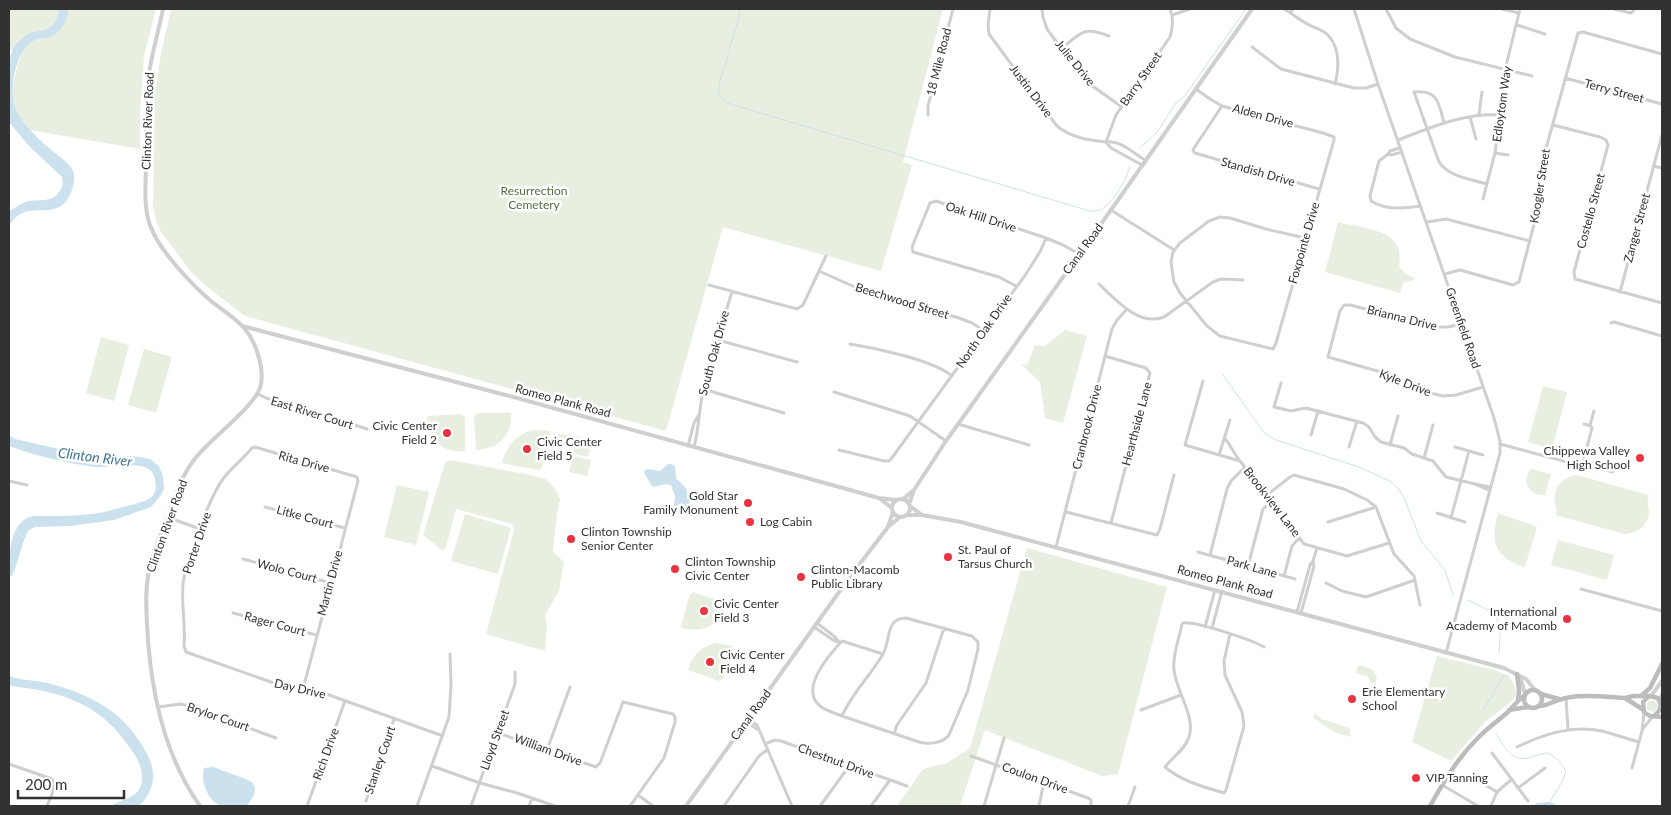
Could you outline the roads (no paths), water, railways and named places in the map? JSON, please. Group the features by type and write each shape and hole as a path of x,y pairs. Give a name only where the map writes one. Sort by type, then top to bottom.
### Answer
{"main road":[{"path":"1641,696 1650,688 1662,664"},
{"path":"1518,700 1519,675"},
{"path":"1430,806 1442,785 1471,745 1513,704 1531,690 1559,700"},
{"path":"1540,706 1543,699 1541,694"},
{"path":"1525,695 1525,703 1528,707"},
{"path":"1643,710 1643,702 1650,696"},
{"path":"1509,710 1528,707 1535,708 1566,698 1650,696 1658,698 1661,705 1659,711 1653,716"},
{"path":"1625,698 1653,716 1662,717"}],"street":[{"name":"Clinton River Road","path":"164,9 152,58 148,86 146,196 148,221 156,238 184,275 202,293 242,326 251,338 260,366 262,384 258,394 247,407 207,444 193,461 180,484 150,566 147,594 150,662 158,707 174,757 188,788 200,806"},
{"name":"18 Mile Road","path":"928,115 928,106 953,9"},
{"name":"Justin Drive","path":"990,9 988,20 989,34 1057,126 1070,135 1091,141 1114,141 1145,160"},
{"name":"Julie Drive","path":"1042,9 1047,30 1090,85 1122,106"},
{"path":"1170,9 1172,14 1190,9"},
{"name":"Canal Road","path":"909,505 914,490 946,441 1252,9"},
{"path":"1284,9 1305,23 1322,31 1331,40 1335,47 1338,66 1335,84"},
{"path":"1290,12 1293,9"},
{"name":"Greenfield Road","path":"1354,9 1378,84 1497,427 1500,444 1500,453 1446,653"},
{"path":"1386,9 1396,28 1410,39 1455,57 1532,76"},
{"path":"1502,9 1520,11"},
{"path":"1614,9 1631,13 1635,9"},
{"name":"Edloytom Way","path":"1484,199 1495,152 1505,70 1520,11"},
{"name":"Barry Street","path":"1106,142 1110,129 1122,106 1165,46 1172,29 1172,14"},
{"path":"1517,25 1545,34"},
{"path":"1062,48 1087,31 1095,30 1110,36"},
{"name":"Koogler Street","path":"1445,274 1460,270 1513,285 1518,284 1538,204 1544,152 1576,37 1580,32 1662,54"},
{"path":"1252,46 1281,69 1360,89 1378,84"},
{"name":"Terry Street","path":"1565,78 1662,104"},
{"name":"Alden Drive","path":"1195,88 1222,106 1334,137"},
{"path":"1444,123 1436,97 1426,92 1414,92 1438,162 1445,170 1487,184"},
{"path":"1479,114 1482,92"},
{"name":"Standish Drive","path":"1222,106 1194,148 1193,151 1196,154 1320,189"},
{"path":"1398,140 1444,123 1479,114 1501,115"},
{"path":"1470,117 1476,140"},
{"name":"Costello Street","path":"1553,125 1600,137 1607,142 1607,151 1574,272 1575,279 1620,292"},
{"name":"Zanger Street","path":"1620,292 1662,135"},
{"name":"Foxpointe Drive","path":"1186,301 1214,333 1228,339 1273,349 1334,137"},
{"name":"Justin Drive","path":"1106,142 1111,148 1142,165"},
{"path":"1401,150 1390,151 1380,161 1370,201 1399,208 1420,206"},
{"path":"1495,152 1508,155"},
{"path":"1132,159 1135,154"},
{"path":"1653,166 1662,168"},
{"name":"Oak Hill Drive","path":"1016,286 999,277 917,254 912,250 927,206 932,201 1046,238 1079,254"},
{"path":"1111,210 1174,250"},
{"path":"1186,301 1177,288 1172,275 1171,258 1174,250 1180,243 1209,221 1230,218 1306,238"},
{"path":"1427,222 1446,219 1530,241"},
{"name":"North Oak Drive","path":"838,450 888,461 920,422 1034,262 1046,238"},
{"path":"709,285 797,309 803,305 826,256"},
{"name":"Beechwood Street","path":"819,271 866,292 959,318 972,323 984,331"},
{"path":"1099,284 1126,310 1155,320 1164,317 1218,280 1243,280"},
{"name":"South Oak Drive","path":"688,446 732,291"},
{"path":"1620,292 1662,303"},
{"name":"Brianna Drive","path":"1328,357 1328,351 1342,306 1350,305 1435,327 1461,324"},
{"name":"Cranbrook Drive","path":"1056,547 1114,324 1126,310"},
{"path":"1611,323 1614,322 1662,336"},
{"name":"Romeo Plank Road","path":"242,326 508,396 879,498 896,500"},
{"path":"718,340 797,362"},
{"path":"850,344 926,363 938,367 952,376"},
{"name":"Hearthside Lane","path":"1105,356 1146,368 1150,373 1111,523"},
{"name":"Kyle Drive","path":"1328,357 1395,376 1426,392 1443,396 1456,395 1483,387"},
{"name":"Brookview Lane","path":"1203,381 1185,445 1240,461"},
{"path":"1281,383 1274,407 1291,411 1304,408 1357,421 1369,426 1378,440 1404,448 1412,454 1435,462 1444,476 1478,484 1489,489"},
{"path":"703,390 784,413"},
{"path":"834,392 897,411 920,422 946,441"},
{"name":"East River Court","path":"258,394 367,429"},
{"path":"1311,435 1318,411"},
{"path":"1582,464 1592,428 1590,425 1594,411"},
{"name":"South Oak Drive","path":"694,447 700,423 698,416"},
{"path":"1390,445 1398,416"},
{"path":"1219,455 1230,420"},
{"path":"1349,447 1357,421"},
{"path":"958,424 1029,445"},
{"path":"1584,424 1591,427"},
{"path":"1424,458 1433,425"},
{"name":"Brookview Lane","path":"1224,438 1304,544 1347,556 1389,543"},
{"path":"1500,444 1582,466 1582,464 1613,472"},
{"name":"Rita Drive","path":"252,448 255,447 357,476"},
{"path":"1455,447 1483,455"},
{"name":"Porter Drive","path":"186,652 184,646 183,594 184,578 189,560 218,486 252,448"},
{"path":"1451,518 1469,451"},
{"name":"Park Lane","path":"1210,555 1229,486 1244,466"},
{"path":"1267,495 1294,475 1344,489 1368,500 1376,507 1394,554 1412,572 1416,580 1420,604"},
{"name":"Martin Drive","path":"303,689 358,481 357,476"},
{"path":"1066,512 1157,535 1174,476"},
{"path":"9,481 27,485"},
{"name":"Canal Road","path":"903,499 914,490"},
{"name":"Romeo Plank Road","path":"879,498 893,510"},
{"path":"903,499 909,505 909,511 906,515 900,516 893,510 896,500 903,499"},
{"path":"1248,566 1263,509 1272,501"},
{"name":"Romeo Plank Road","path":"909,505 922,515"},
{"name":"Litke Court","path":"264,507 345,528"},
{"path":"1328,522 1376,507"},
{"name":"Canal Road","path":"888,527 893,510"},
{"path":"1437,513 1465,522"},
{"name":"Romeo Plank Road","path":"906,515 922,515 961,522 1504,668 1519,675 1535,690"},
{"name":"Canal Road","path":"686,806 814,627 888,527 900,516"},
{"path":"168,517 200,529"},
{"path":"1284,576 1292,546 1299,538"},
{"path":"1299,612 1310,565 1317,548"},
{"name":"Park Lane","path":"1198,552 1295,579"},
{"name":"Wolo Court","path":"243,560 331,583"},
{"path":"1299,612 1308,589 1314,566 1313,561"},
{"path":"1326,583 1342,591 1366,597 1416,580"},
{"path":"1304,587 1308,589"},
{"path":"1581,588 1662,611"},
{"path":"1205,627 1216,590"},
{"path":"1212,628 1222,591"},
{"name":"Rager Court","path":"233,613 316,635"},
{"path":"842,716 849,702 883,654 891,625 898,619 906,618 972,636 978,642 968,688 949,735 944,740 923,744 842,716 831,712 823,708 816,701 812,693 815,678 840,643 845,641 883,654"},
{"path":"1230,634 1224,661 1225,675 1242,712 1244,726 1224,793 1206,788 1172,774 1165,767 1183,748 1190,736 1190,721 1175,676 1174,661 1183,623 1188,622 1212,628 1255,642 1264,647"},
{"path":"817,623 840,643"},
{"path":"814,627 840,643"},
{"path":"894,734 897,725 926,683 944,628"},
{"name":"Day Drive","path":"186,652 285,687 318,691 443,736"},
{"path":"417,806 443,736 450,707 450,654"},
{"name":"Lloyd Street","path":"471,806 515,684 515,672"},
{"path":"1519,675 1525,695"},
{"path":"1650,696 1662,681"},
{"path":"548,750 570,687"},
{"path":"1661,705 1662,694"},
{"path":"1141,710 1181,695"},
{"path":"1566,698 1568,729"},
{"name":"Rich Drive","path":"308,806 345,701"},
{"name":"William Drive","path":"498,733 594,767 598,766 623,702 670,713 675,717 674,726 664,758 638,795"},
{"name":"Brylor Court","path":"158,707 180,704 190,706 276,738"},
{"path":"1632,768 1642,731 1643,710"},
{"path":"1642,731 1653,716"},
{"name":"Stanley Court","path":"366,801 394,719"},
{"path":"747,720 757,725 792,806"},
{"path":"1517,747 1543,735 1568,729 1604,731 1639,742"},
{"path":"984,806 1004,738"},
{"name":"Chestnut Drive","path":"765,744 781,741 907,786"},
{"path":"724,806 759,756 767,750"},
{"path":"1492,753 1528,801"},
{"name":"Coulon Drive","path":"971,756 1090,799 1091,806"},
{"path":"9,764 48,777 54,781 54,788 47,806"},
{"path":"432,766 556,806"},
{"path":"820,806 850,766"},
{"path":"1518,788 1545,768"},
{"path":"1470,776 1497,792"},
{"path":"1491,806 1497,792 1512,779"},
{"path":"871,806 890,780"},
{"path":"1039,806 1044,782"},
{"path":"1442,785 1478,806"},
{"path":"1128,806 1135,787"},
{"path":"630,806 638,795 654,806"},
{"path":"529,806 532,798"}],"water":[{"path":"59,9 68,9 68,13 65,22 56,34 33,41 23,51 14,76 13,99 18,114 23,121 73,171 72,190 66,201 59,207 51,210 25,212 17,217 9,226 9,212 26,202 56,196 63,183 62,177 29,146 9,122 8,95 9,64 13,49 27,34 51,27 57,19"},
{"name":"Clinton River","path":"9,435 15,439 81,454 150,459 159,466 163,476 164,488 151,507 114,520 31,529 24,540 14,572 9,579 12,539 19,524 27,518 34,516 87,515 114,510 148,499 155,492 156,487 155,478 152,473 149,469 142,466 94,467 51,459 9,446"},
{"path":"668,464 675,466 676,478 686,488 690,503 686,509 680,511 674,506 675,496 671,485 652,486 644,473 648,469 660,471"},
{"path":"9,676 60,686 91,698 104,706 129,727 148,756 153,770 151,788 140,805 111,806 135,794 142,783 142,778 141,768 135,755 106,720 70,699 39,690 9,685"},
{"path":"213,767 252,782 255,788 254,795 247,806 225,807 217,804 209,796 204,785 203,773 204,768"}],"waterway":[{"path":"740,9 719,85 719,96 727,103 1090,211 1096,211 1105,207 1113,199 1130,166"},
{"path":"1141,147 1158,131 1176,103 1184,97 1246,9"},
{"path":"1223,375 1265,434 1276,440 1359,467 1390,481 1399,489 1421,541 1445,570 1453,595"},
{"path":"1467,600 1486,609 1496,618 1500,632 1499,653"},
{"path":"1483,710 1504,676"},
{"path":"1496,733 1509,752 1517,758 1522,759 1548,753 1562,765 1566,771 1563,780 1548,805"},
{"path":"1538,806 1552,806"}],"place":[{"name":"Civic Center Field 2","path":"447,433"},
{"name":"Civic Center Field 5","path":"527,449"},
{"name":"Chippewa Valley High School","path":"1640,458"},
{"name":"Gold Star Family Monument","path":"748,503"},
{"name":"Log Cabin","path":"750,522"},
{"name":"Clinton Township Senior Center","path":"571,539"},
{"name":"St. Paul of Tarsus Church","path":"948,557"},
{"name":"Clinton Township Civic Center","path":"675,569"},
{"name":"Clinton-Macomb Public Library","path":"801,577"},
{"name":"Civic Center Field 3","path":"704,611"},
{"name":"International Academy of Macomb","path":"1567,619"},
{"name":"Civic Center Field 4","path":"710,662"},
{"name":"Erie Elementary School","path":"1352,699"},
{"name":"VIP Tanning","path":"1416,778"}],"park label":[{"name":"Resurrection Cemetery","path":"534,198"}]}
